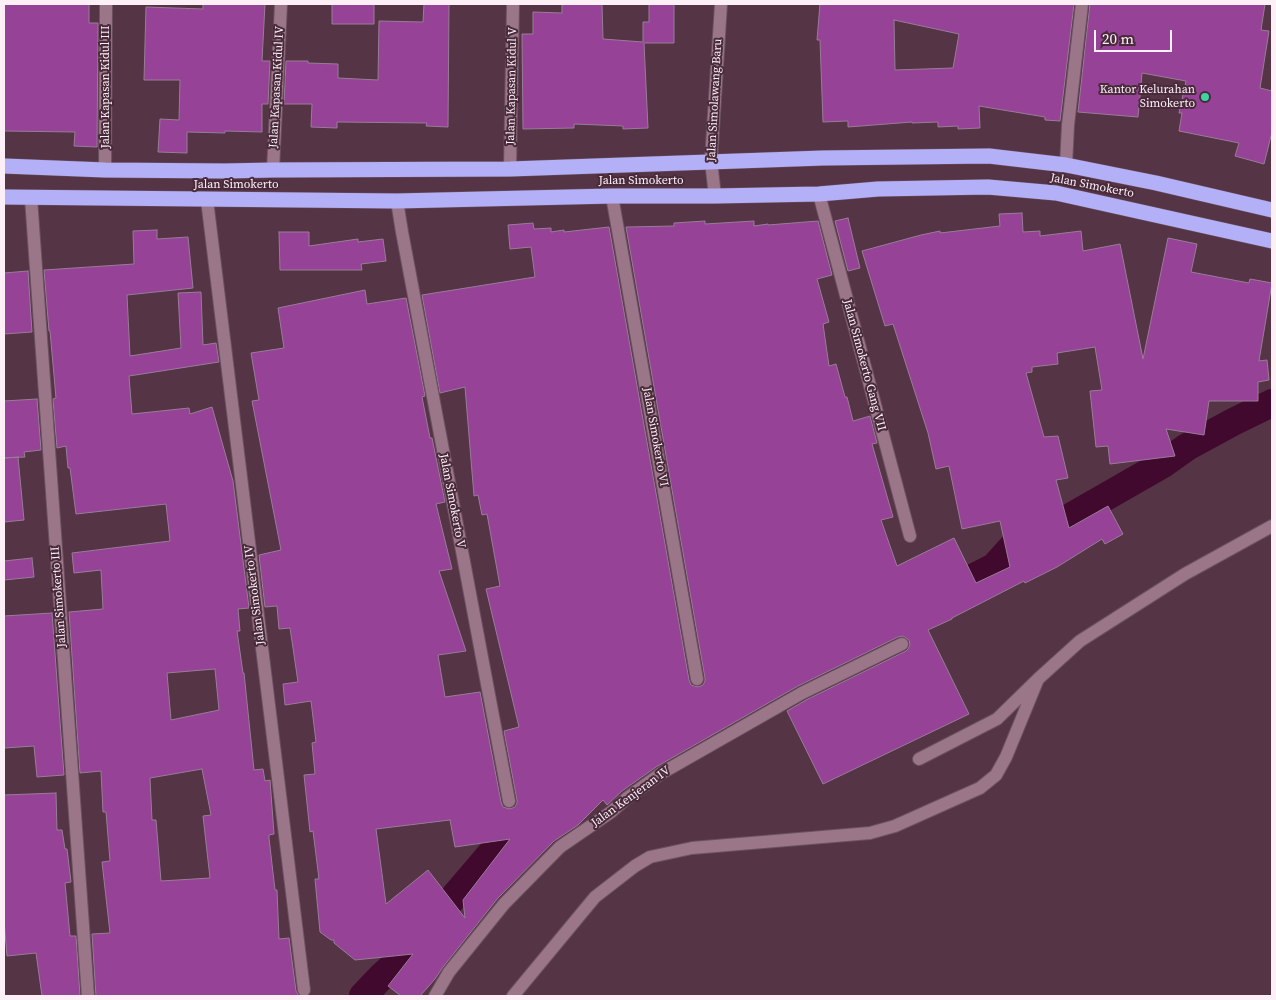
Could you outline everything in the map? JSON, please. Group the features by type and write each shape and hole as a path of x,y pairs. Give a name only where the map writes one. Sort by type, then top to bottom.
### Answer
{"highway":[{"name":"Jalan Simokerto","path":"4,166 105,170 225,171 510,169 711,161 989,156 1066,164 1272,210"},
{"name":"Jalan Simokerto","path":"4,197 397,201 819,194 878,189 988,187 1056,193 1272,242"}],"street":[{"name":"Jalan Kapasan Kidul III","path":"105,170 106,4"},
{"name":"Jalan Kapasan Kidul IV","path":"274,170 281,4"},
{"name":"Jalan Kapasan Kidul V","path":"510,169 513,4"},
{"name":"Jalan Simolawang Baru","path":"715,196 711,161 721,4"},
{"path":"1066,164 1068,125 1082,4"},
{"name":"Jalan Simokerto Gang VII","path":"819,194 910,536"},
{"name":"Jalan Simokerto VI","path":"612,196 697,678"},
{"name":"Jalan Simokerto III","path":"31,198 88,996"},
{"name":"Jalan Simokerto IV","path":"207,200 304,990"},
{"name":"Jalan Simokerto V","path":"397,201 509,800"},
{"path":"919,759 997,719 1080,641 1184,574 1272,526"},
{"name":"Jalan Kenjeran IV","path":"435,996 449,972 504,904 560,847 611,812 660,774 802,693 902,644"},
{"path":"513,996 595,897 635,866 650,857 692,848 870,833 895,826 980,788 996,775 1006,757 1038,679"}],"building":[{"path":"4,4 89,4 89,23 98,23 97,147 74,146 75,132 4,131"},
{"path":"203,4 265,4 262,61 270,61 268,104 262,104 262,132 187,132 187,153 158,152 160,119 179,120 180,80 144,80 146,7 203,9"},
{"path":"332,4 374,4 374,24 332,24"},
{"path":"424,4 449,4 448,127 426,126 427,123 337,122 337,128 311,127 312,104 284,104 286,61 338,64 338,78 378,80 379,21 423,22"},
{"path":"562,4 602,4 603,39 643,42 643,22 649,22 649,4 674,4 674,43 644,43 648,128 623,129 623,126 574,124 574,128 523,129 522,34 533,34 533,12 562,13"},
{"path":"820,4 1074,4 1060,121 1045,120 1045,117 979,106 980,128 958,129 958,126 938,127 938,122 848,127 848,121 823,122 820,40 817,40","holes":["894,20 959,34 953,68 895,70"]},
{"path":"1090,4 1265,4 1261,30 1269,31 1260,88 1272,91 1272,132 1264,164 1235,156 1239,143 1179,131 1182,113 1179,113 1186,81 1142,73 1138,117 1078,112"},
{"path":"1022,213 1023,232 1040,231 1040,236 1081,231 1083,251 1120,244 1143,359 1168,238 1197,244 1191,272 1249,283 1250,279 1272,283 1259,361 1267,360 1269,380 1258,382 1258,401 1209,401 1204,435 1166,429 1175,456 1110,464 1108,446 1096,447 1090,391 1102,390 1095,347 1057,353 1058,364 1032,367 1032,372 1026,373 1044,437 1058,436 1068,478 1056,480 1069,528 1108,506 1123,534 1105,544 1102,539 1057,567 1025,583 1024,581 928,630 969,714 823,784 787,711 906,651 910,645 909,640 903,636 898,637 798,686 656,767 622,791 607,805 603,800 578,825 554,841 498,898 420,996 401,996 388,986 413,954 355,960 334,943 334,940 320,932 315,879 319,879 313,831 310,832 304,775 315,774 312,743 316,742 311,701 285,705 283,684 298,682 290,628 279,629 277,606 265,607 259,555 281,550 252,401 259,400 251,353 284,348 278,308 365,290 367,304 406,298 425,396 422,397 445,502 436,504 452,569 439,571 466,651 438,655 445,697 480,692 501,802 503,807 510,809 515,807 517,800 504,731 519,727 486,589 500,586 487,514 482,515 478,495 474,496 465,387 440,393 422,295 535,277 531,247 510,249 508,225 533,223 534,229 551,228 551,232 609,227 689,680 691,685 698,687 703,685 705,678 626,227 674,226 674,223 705,221 705,224 754,221 754,226 818,221 832,275 817,279 829,322 823,324 829,366 836,364 853,421 870,416 877,443 872,444 893,517 881,520 897,566 954,538 976,583 1010,567 1000,521 962,529 949,466 936,469 928,433 893,324 885,326 862,251 940,231 940,233 1000,226 999,214","holes":["450,820 455,847 510,839 463,900 465,918 428,870 386,904 376,829"]},
{"path":"848,218 860,268 848,271 835,221"},
{"path":"157,230 157,239 188,237 193,288 127,295 130,356 181,348 178,293 201,292 203,345 216,343 219,362 129,376 132,414 189,408 190,414 212,407 233,481 249,608 238,609 240,631 237,631 244,673 254,770 263,769 265,781 270,780 274,834 269,835 269,838 275,890 277,890 279,939 289,938 296,991 299,996 96,996 92,934 110,933 102,862 110,861 106,812 103,812 101,771 80,773 69,612 103,609 101,570 74,573 72,553 170,541 166,504 76,514 66,446 57,448 53,399 56,398 44,270 134,264 133,231","holes":["215,669 219,710 171,720 167,673","202,769 211,815 203,816 210,878 161,881 156,820 152,820 150,778"]},
{"path":"279,232 309,232 309,246 358,239 358,242 383,239 386,261 361,264 362,270 280,270"},
{"path":"28,271 32,332 4,334 4,273"},
{"path":"37,399 41,450 24,452 25,457 4,458 4,401"},
{"path":"18,457 24,520 4,522 4,458"},
{"path":"32,558 34,577 4,580 4,561"},
{"path":"52,613 64,775 37,777 34,746 4,748 4,616"},
{"path":"56,793 57,830 62,830 65,849 67,849 71,882 65,883 70,936 76,936 80,996 42,996 36,953 7,956 4,920 4,795"}],"waterway":[{"path":"941,594 994,567 1012,547 1067,519 1163,464 1187,447 1272,403"},
{"path":"363,996 418,944 441,912 528,813"}],"place":[{"name":"Kantor Kelurahan Simokerto","path":"1205,97"}]}
